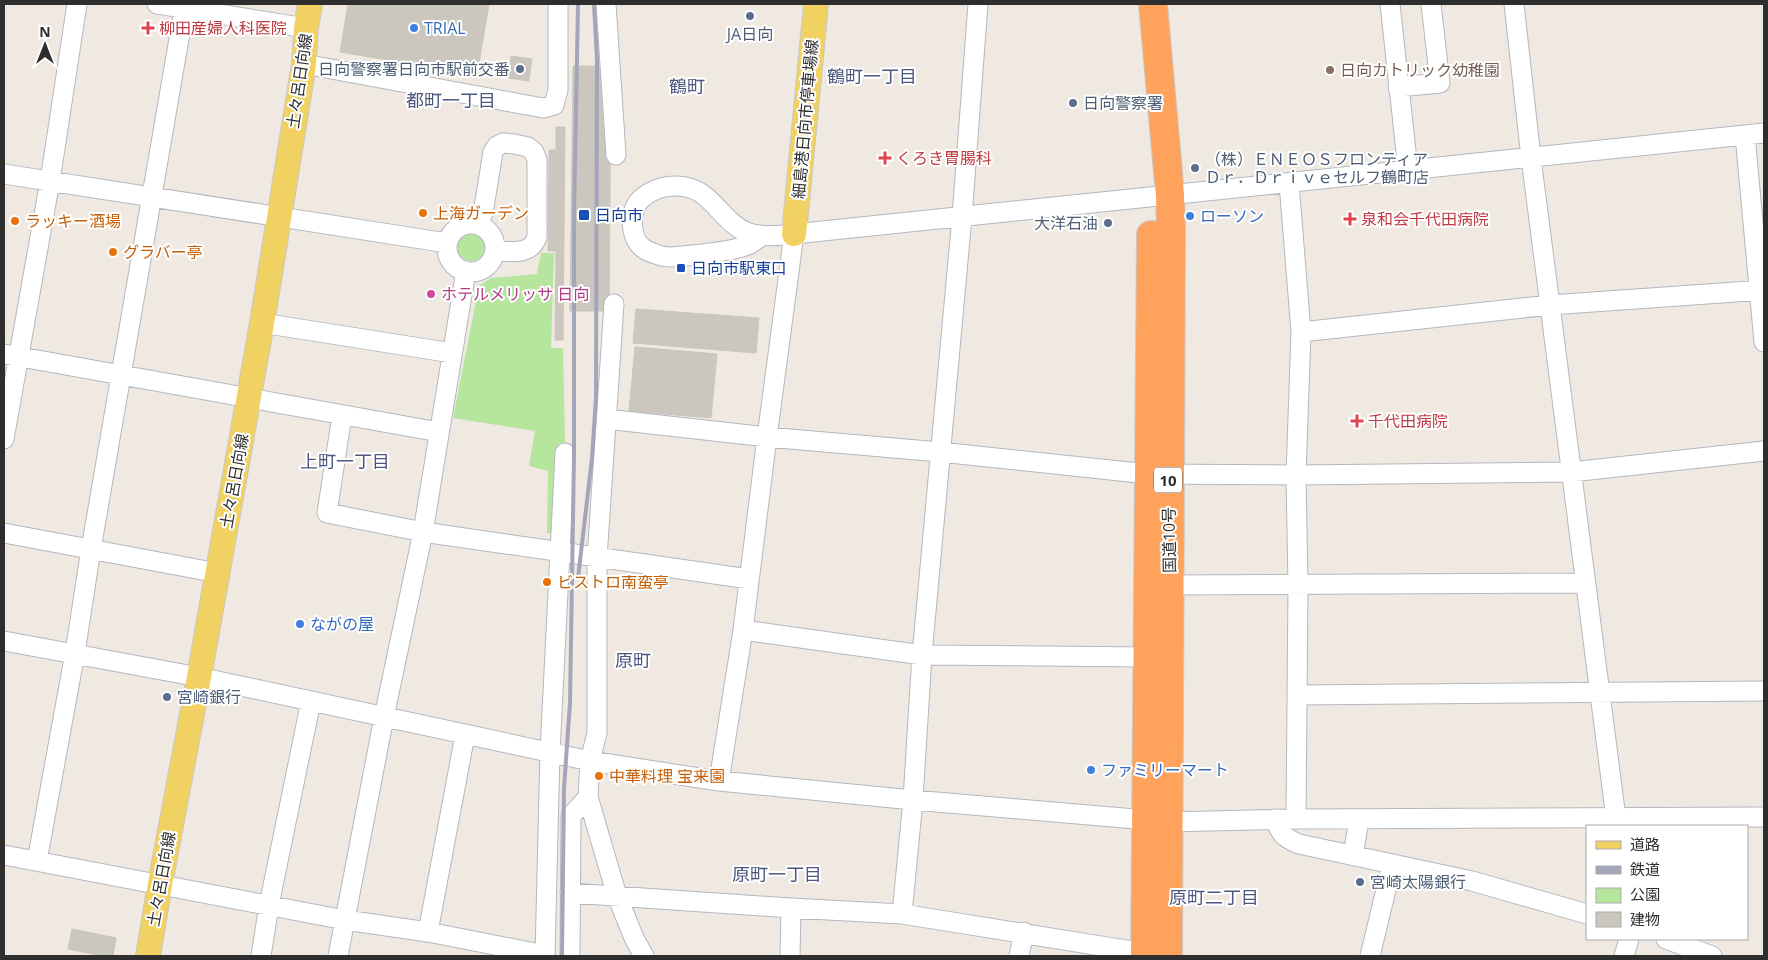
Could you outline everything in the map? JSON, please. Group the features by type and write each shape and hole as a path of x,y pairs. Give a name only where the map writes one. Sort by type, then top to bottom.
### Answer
{"highway":[{"name":"国道10号","path":"1136,4 1160,196"},
{"name":"国道10号","path":"1153,4 1160,196 1158,474 1148,658 1158,821"},
{"name":"国道10号","path":"1153,955 1169,585 1158,474"}],"main road":[{"name":"土々呂日向線","path":"148,956 262,323 304,64 306,28 310,4"},
{"name":"細島港日向市停車場線","path":"794,234 816,4"}],"street":[{"path":"4,439 11,355 50,181 77,4"},
{"path":"157,4 184,6 306,28"},
{"path":"304,64 543,108 554,105 558,90 558,4"},
{"path":"606,4 616,155"},
{"path":"902,914 922,655 962,217 978,4"},
{"path":"1390,4 1408,170"},
{"path":"1398,87 1440,83 1431,4"},
{"path":"1514,4 1531,158 1616,822"},
{"path":"37,861 75,653 184,6"},
{"path":"762,236 749,245 734,249 670,257 654,255 642,249 636,241 633,232 633,213 639,201 659,188 672,186 687,187 710,200 735,225 749,233 762,236 794,234 1764,133"},
{"path":"1745,135 1762,290 1764,342"},
{"path":"478,225 483,213 493,152 497,146 503,143 528,147 534,152 537,160 537,237 535,244 528,250 495,251"},
{"path":"4,174 447,243"},
{"path":"1289,183 1301,332 1296,475 1298,585 1296,819"},
{"path":"472,224 486,229 491,235 495,251 492,258 482,269 466,271 453,264 449,258 447,243 453,231 459,227 472,224"},
{"path":"719,781 743,630 794,234"},
{"path":"338,956 384,717 423,532 466,271"},
{"path":"1301,332 1550,305 1762,290"},
{"path":"614,304 597,558 597,733 590,760 588,797 617,896 634,938 644,956"},
{"path":"262,323 452,353"},
{"path":"11,355 439,432"},
{"path":"342,415 327,513 423,532 749,578"},
{"path":"606,419 767,437 1158,474 1296,475 1571,472 1764,451"},
{"path":"4,855 345,920 428,932 545,956 550,752 565,453"},
{"path":"4,533 218,573"},
{"path":"1169,585 1585,583"},
{"path":"743,630 922,655 1148,658"},
{"path":"4,641 199,677 465,735 590,760 719,781 1158,821 1359,819 1616,822 1764,817"},
{"path":"1297,695 1764,692"},
{"path":"261,956 269,905 311,701"},
{"path":"428,932 465,735"},
{"path":"570,956 572,816 588,797"},
{"path":"1275,819 1280,832 1286,838 1299,844 1472,881 1586,914"},
{"path":"1354,856 1359,819"},
{"path":"1370,956 1392,865"},
{"path":"570,893 902,914 1024,932 1153,955"},
{"path":"790,956 791,908"},
{"path":"1019,956 1024,932"},
{"path":"1624,956 1629,940"},
{"path":"1669,940 1712,956"}],"green space":[{"path":"471,233 481,237 485,247 481,257 471,261 461,257 457,247 461,237"},
{"path":"541,253 554,253 551,348 563,348 565,443 559,443 554,533 547,533 548,471 529,466 535,431 453,418 479,286 491,278 537,274"}],"building":[{"name":"TRIAL","path":"348,4 489,4 477,75 340,52"},
{"name":"日向警察署日向市駅前交番","path":"511,56 532,59 529,81 508,78"},
{"path":"573,66 611,66 609,311 570,311"},
{"path":"556,127 565,127 563,340 555,340 556,251 548,251 549,150 556,150"},
{"path":"636,309 759,318 756,353 633,343"},
{"path":"635,347 717,354 711,418 629,411"},
{"path":"72,929 116,938 113,956 102,956 68,949"}],"railway":[{"path":"562,956 564,788 570,703 574,456 574,216 578,4"},
{"path":"578,578 592,458 596,398 597,59 594,4"}],"place":[{"name":"JA日向","path":"750,16"},
{"name":"柳田産婦人科医院","path":"148,28"},
{"name":"TRIAL","path":"414,28"},
{"name":"日向警察署日向市駅前交番","path":"520,69"},
{"name":"日向カトリック幼稚園","path":"1330,70"},
{"name":"日向警察署","path":"1073,103"},
{"name":"くろき胃腸科","path":"885,158"},
{"name":"（株）ＥＮＥＯＳフロンティア Ｄｒ．Ｄｒｉｖｅセルフ鶴町店","path":"1195,168"},
{"name":"上海ガーデン","path":"423,213"},
{"name":"日向市","path":"584,215"},
{"name":"ローソン","path":"1190,216"},
{"name":"泉和会千代田病院","path":"1350,219"},
{"name":"ラッキー酒場","path":"15,221"},
{"name":"大洋石油","path":"1108,223"},
{"name":"グラバー亭","path":"113,252"},
{"name":"日向市駅東口","path":"681,268"},
{"name":"ホテルメリッサ 日向","path":"431,294"},
{"name":"千代田病院","path":"1357,421"},
{"name":"ビストロ南蛮亭","path":"547,582"},
{"name":"ながの屋","path":"300,624"},
{"name":"宮崎銀行","path":"167,697"},
{"name":"ファミリーマート","path":"1091,770"},
{"name":"中華料理 宝来園","path":"599,776"},
{"name":"宮崎太陽銀行","path":"1360,882"}],"district":[{"name":"鶴町一丁目","path":"872,76"},
{"name":"鶴町","path":"687,86"},
{"name":"都町一丁目","path":"451,100"},
{"name":"上町一丁目","path":"345,461"},
{"name":"原町","path":"633,660"},
{"name":"原町一丁目","path":"777,874"},
{"name":"原町二丁目","path":"1214,897"}]}
